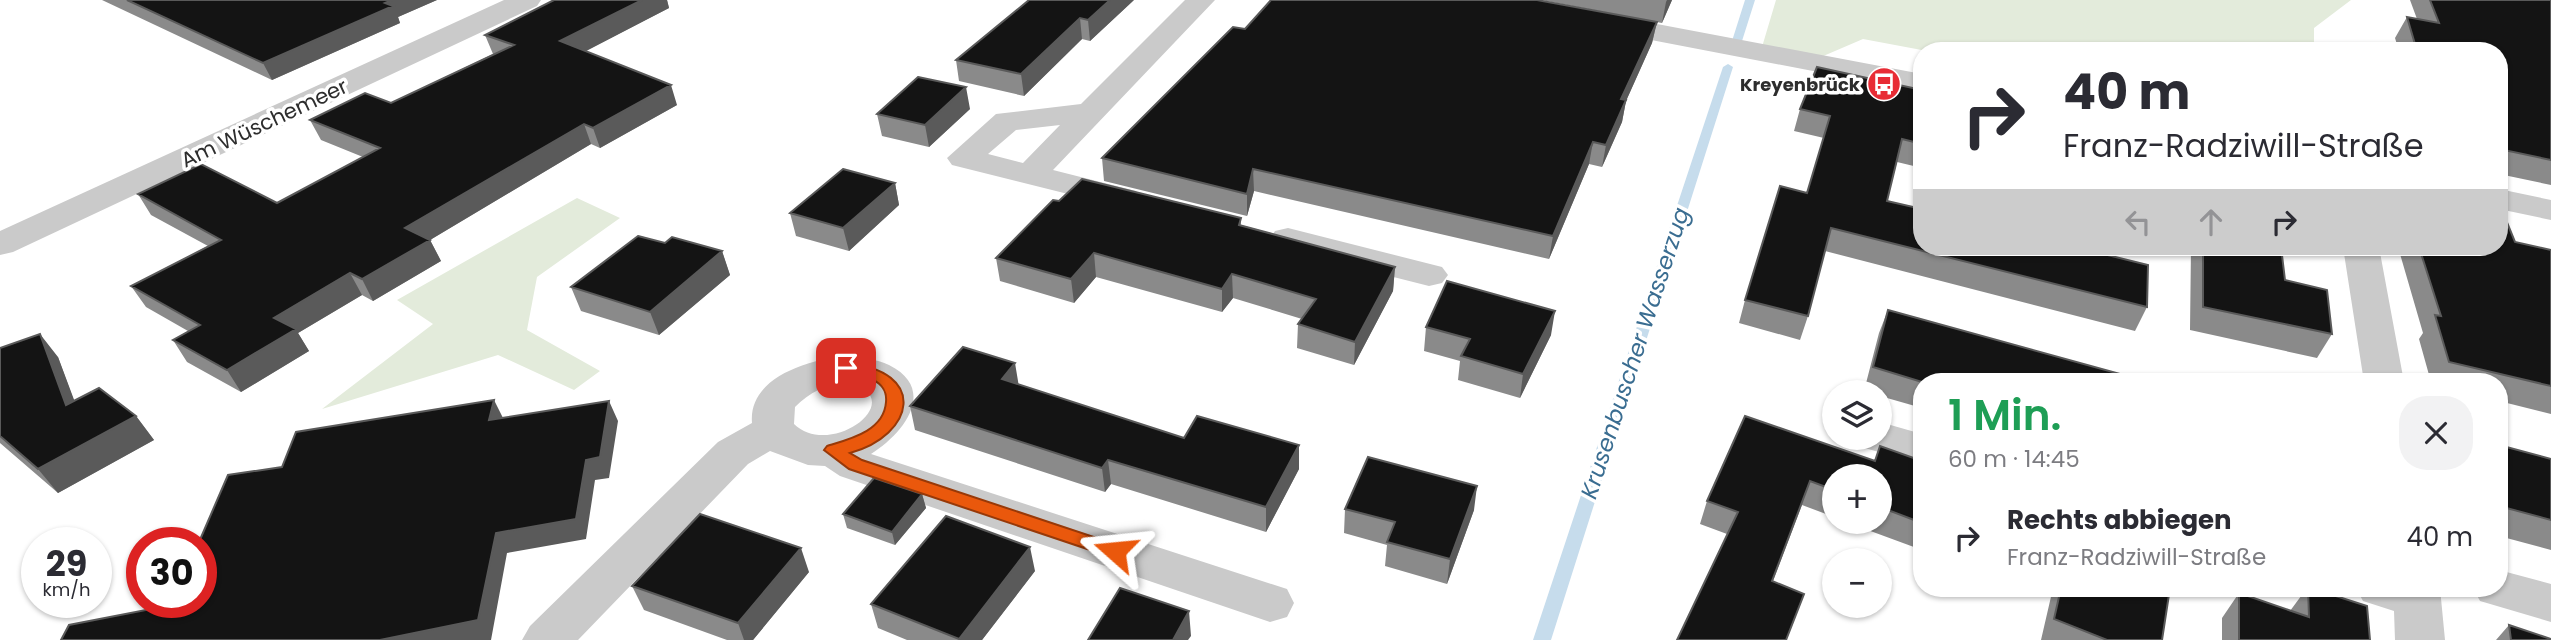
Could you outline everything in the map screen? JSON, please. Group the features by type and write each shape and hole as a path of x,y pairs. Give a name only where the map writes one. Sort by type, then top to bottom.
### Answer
{"street":[{"name":"Am Wüschemeer","path":"0,244 527,0"},
{"path":"1031,175 1201,0"},
{"path":"1576,17 1913,81"},
{"path":"1091,113 1007,121 964,158 1150,205"},
{"path":"2508,201 2551,210"},
{"path":"1256,231 1429,275"},
{"path":"2363,256 2382,373"},
{"path":"846,368 866,370 881,376 892,387 895,399 893,412 885,425 871,437 853,446 833,450 796,448 782,440 774,430 772,416 778,402 789,389 826,371 846,368"},
{"path":"547,640 733,453 774,430"},
{"path":"1892,441 1913,447"},
{"path":"833,450 855,465 1270,603"},
{"path":"2508,591 2551,603"}],"green space":[{"path":"1776,0 2351,0 2314,28 2314,42 1913,42 1913,48 1863,39 1821,57 1762,47"},
{"path":"577,198 620,218 537,277 527,330 600,371 574,390 498,355 322,409 433,324 397,300"}],"building":[{"path":"127,0 392,0 385,3 393,6 263,63"},
{"path":"554,0 642,0 560,41 671,85 593,128 584,124 405,228 430,240 362,279 350,273 274,318 296,329 227,370 173,340 200,325 131,286 221,240 138,194 201,164 277,203 380,148 310,120 365,93 391,103 514,45 485,35"},
{"path":"1029,0 1110,0 1088,20 1080,18 1021,74 956,60"},
{"path":"1271,0 1537,0 1657,22 1621,99 1626,100 1606,145 1593,142 1553,236 1253,169 1247,194 1102,158 1233,27 1245,29"},
{"path":"2430,0 2551,0 2551,160 2508,151 2508,42 2414,42 2407,17 2439,23"},
{"path":"1817,67 1913,88 1913,142 1902,139 1887,201 1913,207 1913,248 1831,228 1808,316 1745,300 1780,186 1807,193 1830,116 1800,109"},
{"path":"918,77 966,87 925,125 877,114"},
{"path":"843,169 895,183 843,228 790,213"},
{"path":"1082,179 1241,218 1239,225 1395,267 1355,342 1298,324 1316,299 1232,274 1222,289 1094,253 1071,279 996,258 1053,200 1059,201"},
{"path":"2508,225 2515,242 2551,250 2551,386 2508,376 2508,373 2496,373 2449,362 2435,315 2441,316 2422,256 2508,256"},
{"path":"638,236 665,243 672,237 722,251 650,312 571,287"},
{"path":"1943,256 2112,256 2148,265 2147,307"},
{"path":"2203,256 2282,256 2285,280 2327,290 2332,334 2203,307"},
{"path":"1447,281 1555,311 1523,374 1461,356 1470,339 1426,327"},
{"path":"1888,310 2116,373 1913,373 1913,379 1873,367"},
{"path":"40,334 66,405 99,388 136,416 38,469 0,436 0,348"},
{"path":"963,347 1015,363 1002,379 1184,438 1197,416 1299,445 1266,507 1108,460 1102,468 910,406"},
{"path":"494,400 489,420 609,401 600,457 586,460 576,519 496,533 478,620 380,640 61,640 69,625 126,614 126,618 217,618 217,527 205,527 228,475 282,467 296,432"},
{"path":"1745,416 1822,443 1822,450 1843,450 1875,461 1879,450 1891,450 1913,458 1913,520 1892,512 1892,464 1822,464 1822,486 1810,481 1772,581 1804,594 1786,640 1677,640 1738,512 1707,501"},
{"path":"2508,447 2551,459 2551,520 2508,508"},
{"path":"1368,457 1477,486 1450,559 1387,542 1395,522 1345,509"},
{"path":"874,478 922,494 892,532 843,514"},
{"path":"700,514 801,548 738,623 632,586"},
{"path":"946,516 1030,547 959,639 871,604"},
{"path":"1120,588 1189,611 1173,640 1088,640"},
{"path":"2059,597 2169,597 2162,640 2107,640 2054,619"},
{"path":"2239,597 2251,597 2309,617 2308,597 2339,597 2367,606 2370,640 2239,640"},
{"path":"2509,625 2551,639 2551,640 2511,640"}],"waterway":[{"name":"Krusenbuscher Wasserzug","path":"1737,41 1750,0"},
{"name":"Krusenbuscher Wasserzug","path":"1542,640 1728,67"}],"place":[{"name":"Kreyenbrück","path":"1884,84"}],"route":[{"path":"846,368 866,370 881,376 892,387 895,399 893,412 885,425 871,437 853,446 833,450 855,465 1115,551"}]}
